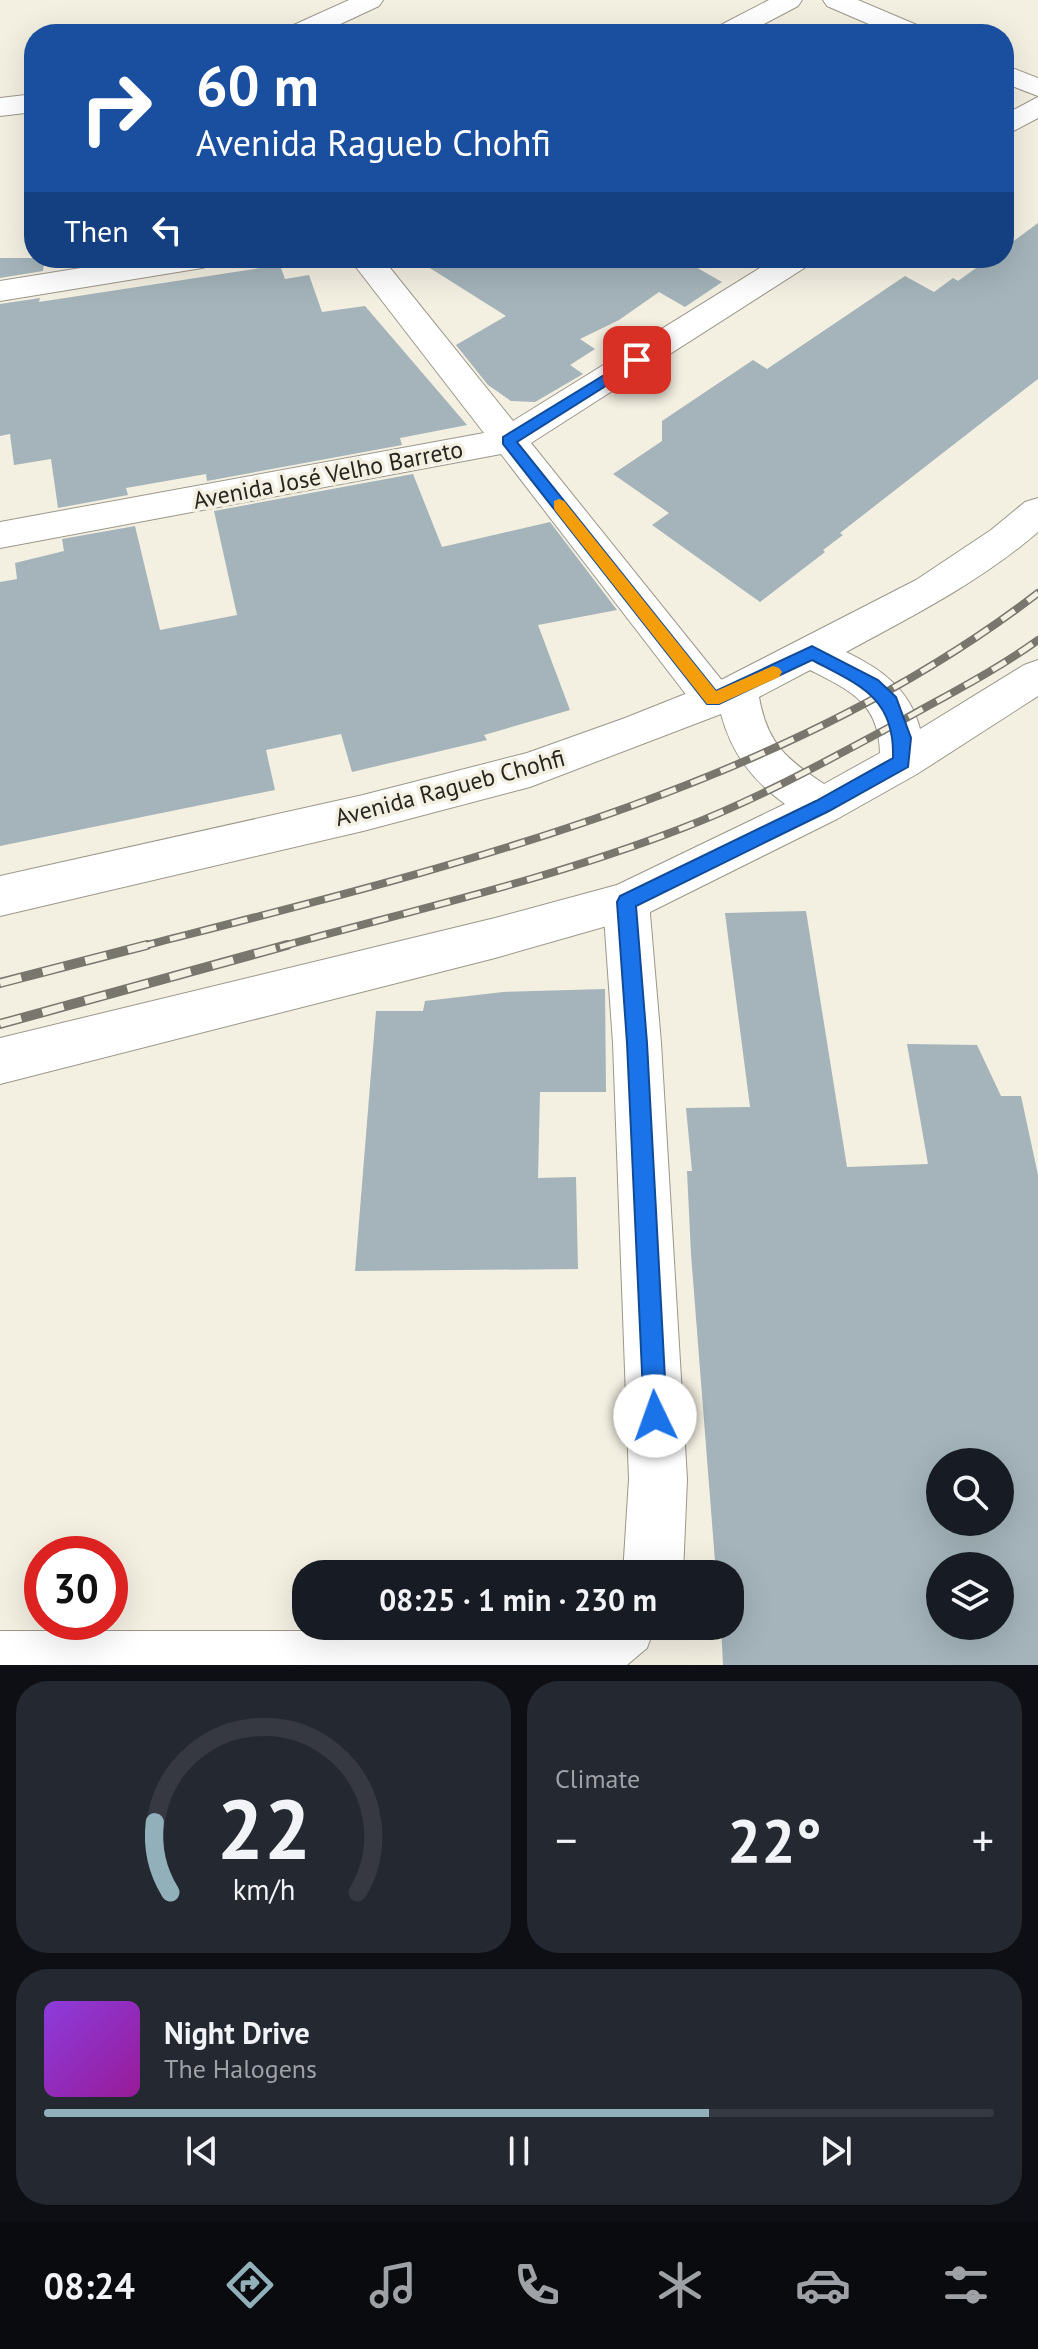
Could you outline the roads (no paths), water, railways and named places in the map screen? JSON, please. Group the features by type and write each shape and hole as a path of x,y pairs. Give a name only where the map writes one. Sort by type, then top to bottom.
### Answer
{"main road":[{"path":"318,24 370,0"},
{"path":"744,24 789,0"},
{"path":"836,0 891,24"},
{"path":"1014,77 1038,88"},
{"path":"0,107 24,104"},
{"path":"1014,121 1038,106"},
{"path":"0,291 141,268"},
{"path":"373,268 508,441 725,695 765,764 822,806"},
{"name":"Avenida José Velho Barreto","path":"0,535 508,441 782,268"},
{"name":"Avenida Ragueb Chohfi","path":"0,896 363,813 530,770 725,695 812,653 930,590 1004,540 1038,511"},
{"path":"812,653 849,670 890,701 903,738 902,762"},
{"path":"0,1061 495,938 626,902 822,806 902,762 1038,676"},
{"path":"626,902 637,1043 658,1479 654,1560"},
{"path":"0,1662 569,1662 609,1640"}],"railway":[{"path":"139,947 491,852 608,814 722,771 832,720 938,662 1038,593"},
{"path":"280,947 532,879 709,818 903,720 989,672 1038,640"},
{"path":"0,983 147,945"},
{"path":"0,1024 287,945"}]}
